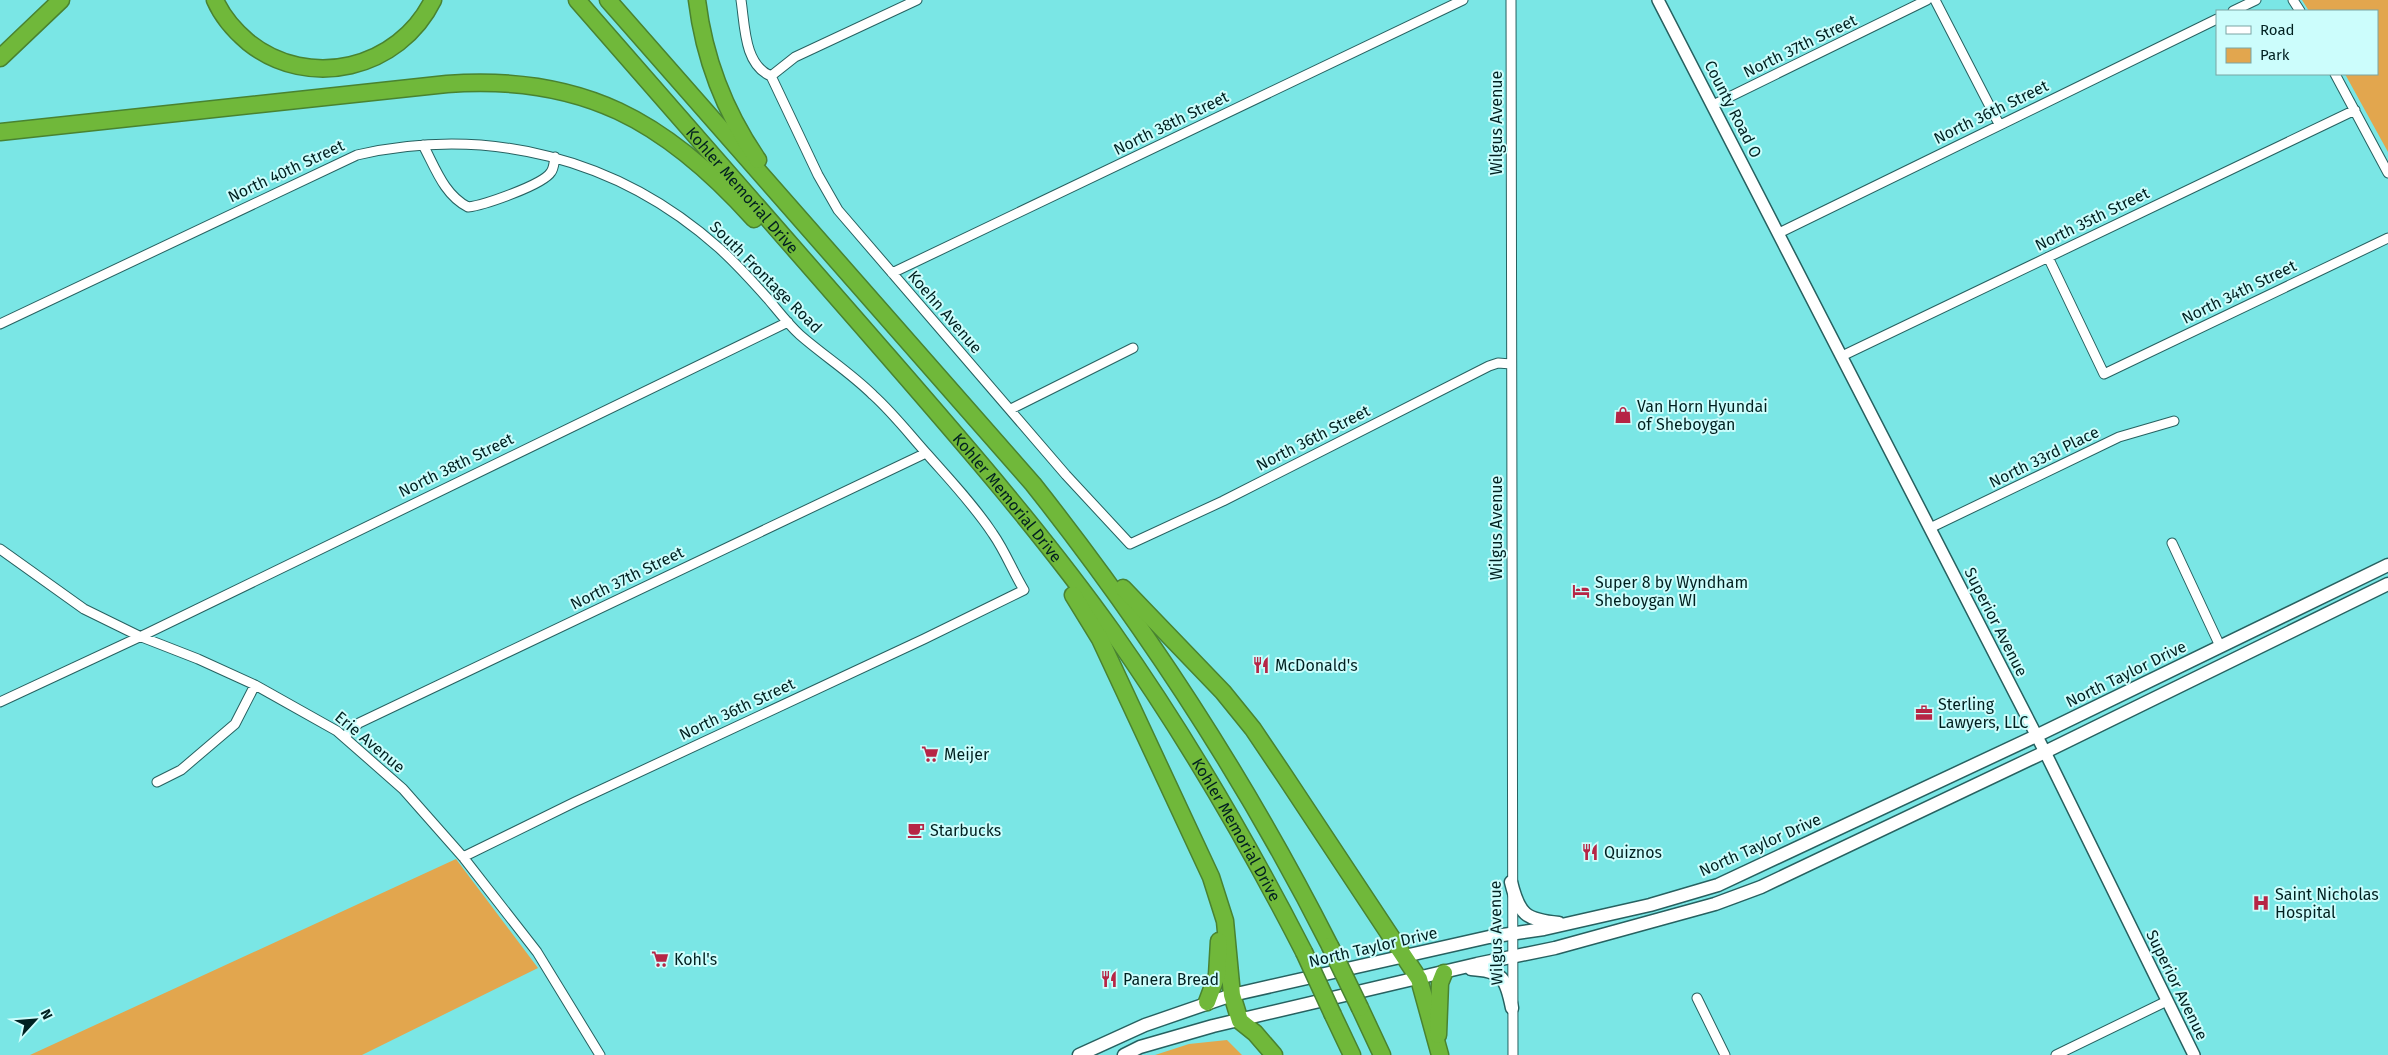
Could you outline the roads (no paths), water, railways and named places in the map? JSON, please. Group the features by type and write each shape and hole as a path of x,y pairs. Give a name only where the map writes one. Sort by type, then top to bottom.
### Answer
{"highway":[{"path":"0,58 61,0"},
{"path":"215,0 230,24 259,50 291,65 326,69 352,66 390,50 413,31 433,0"},
{"name":"Kohler Memorial Drive","path":"577,0 1008,494 1111,630 1178,730 1259,867 1304,952 1352,1055"},
{"name":"Kohler Memorial Drive","path":"608,0 1033,484 1086,551 1127,608 1242,783 1330,946 1382,1055"},
{"path":"696,0 711,68 732,116 757,159 836,261"},
{"path":"0,132 465,83 513,84 554,90 604,105 654,129 674,143 708,170 779,246 851,314"},
{"path":"1008,494 1096,633 1178,803 1208,870 1222,908 1228,941 1232,994 1240,1021 1255,1033 1274,1055"},
{"path":"1086,551 1223,692 1253,729 1419,979 1438,1050"},
{"path":"1178,803 1218,926 1218,966 1207,1002"},
{"path":"1438,1050 1440,983 1452,971"}],"main road":[{"name":"North Taylor Drive","path":"1079,1055 1145,1025 1232,994 1404,958 1489,937 1574,922 1650,905 1718,885 2036,736 2388,565"},
{"path":"1124,1055 1140,1047 1186,1034 1554,948 1706,907 1761,887 2044,752 2388,584"},
{"path":"1511,882 1518,905 1524,913 1544,921 1574,922"},
{"path":"1452,971 1486,970 1501,976 1509,991 1512,1008"}],"street":[{"path":"741,0 753,60 762,72 771,76 795,57 918,0"},
{"name":"North 38th Street","path":"892,272 1463,0"},
{"name":"Wilgus Avenue","path":"1511,0 1512,1055"},
{"name":"County Road O","path":"1658,0 1778,233"},
{"name":"North 37th Street","path":"1713,105 1926,0"},
{"path":"1935,0 1999,124"},
{"path":"2235,10 2256,0"},
{"name":"North 36th Street","path":"1778,233 2216,19"},
{"path":"2336,75 2388,173"},
{"name":"Koehn Avenue","path":"771,76 818,175 838,210 1011,409 1066,476 1130,544"},
{"name":"North 35th Street","path":"1842,356 2355,110"},
{"name":"South Frontage Road","path":"423,145 455,144 506,148 574,162 610,177 662,205 688,224 742,270 799,334 874,395 977,511 995,536 1024,590"},
{"path":"423,145 446,187 454,198 468,207 481,205 502,197 546,177 551,172 555,157"},
{"name":"North 40th Street","path":"0,324 357,155 423,145"},
{"name":"Superior Avenue","path":"1778,233 2036,736 2194,1055"},
{"name":"North 34th Street","path":"2048,258 2104,374 2388,238"},
{"name":"North 38th Street","path":"0,702 788,322"},
{"path":"1011,409 1133,348"},
{"name":"North 36th Street","path":"1130,544 1223,501 1489,366 1511,364"},
{"name":"North 33rd Place","path":"1930,528 2103,444 2119,437 2174,421"},
{"name":"North 37th Street","path":"344,737 359,724 926,453"},
{"path":"2172,543 2220,646"},
{"name":"Erie Avenue","path":"0,549 76,604 139,636 198,659 255,685 297,707 344,737 402,789 463,857 537,952 600,1055"},
{"name":"North 36th Street","path":"463,857 568,805 924,639 1024,590"},
{"path":"157,782 181,770 235,724 255,685"},
{"path":"1697,998 1724,1055"},
{"path":"2056,1055 2167,1001"}],"place":[{"name":"Van Horn Hyundai of Sheboygan","path":"1623,415"},
{"name":"Super 8 by Wyndham Sheboygan WI","path":"1581,591"},
{"name":"McDonald's","path":"1261,665"},
{"name":"Sterling Lawyers, LLC","path":"1924,713"},
{"name":"Meijer","path":"930,754"},
{"name":"Starbucks","path":"916,830"},
{"name":"Quiznos","path":"1590,852"},
{"name":"Saint Nicholas Hospital","path":"2261,903"},
{"name":"Kohl's","path":"660,959"},
{"name":"Panera Bread","path":"1109,979"}]}
